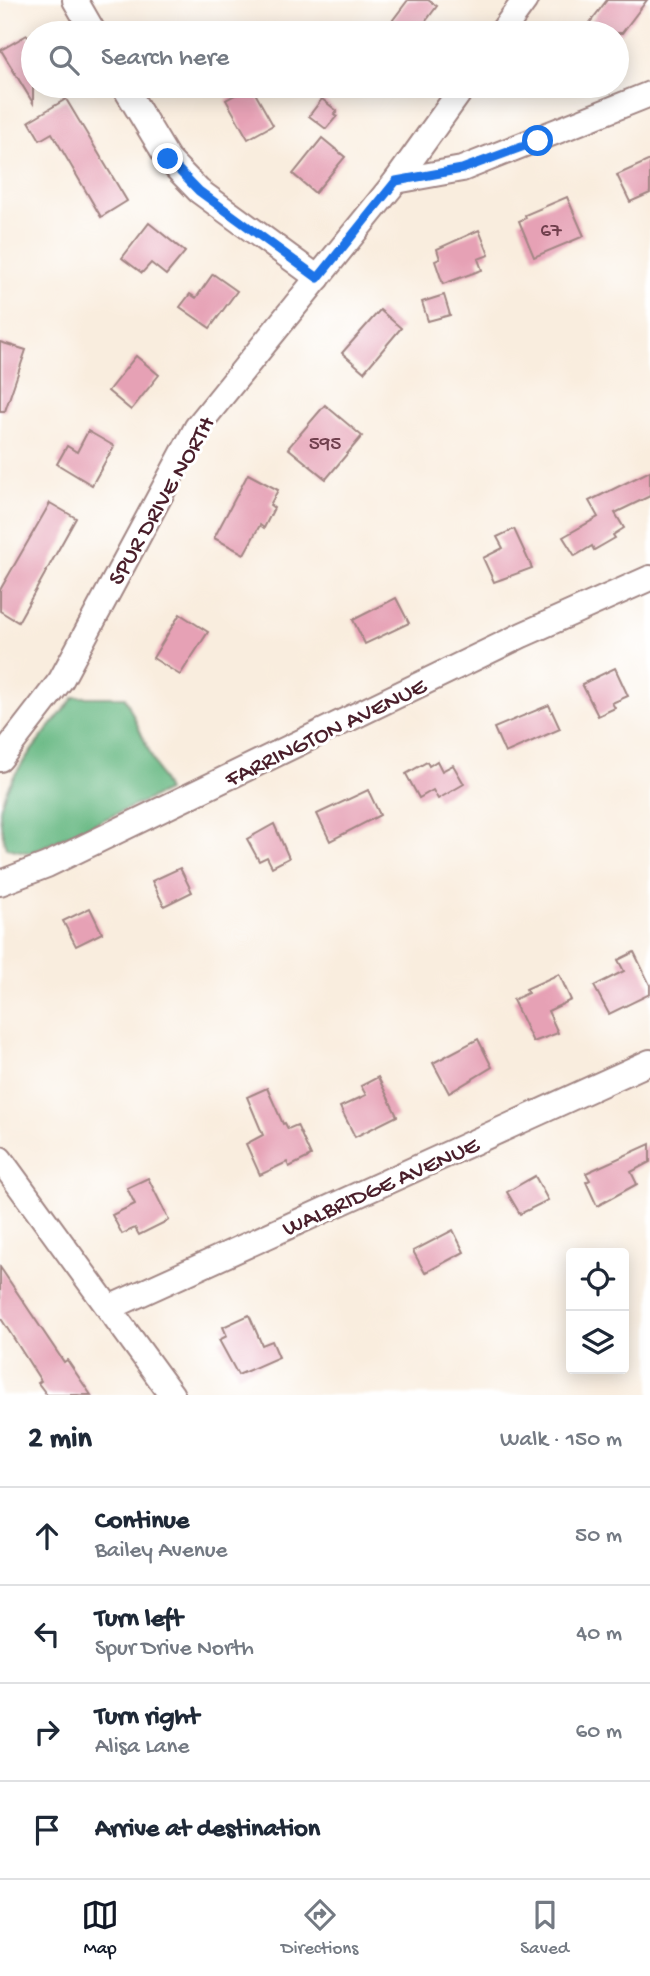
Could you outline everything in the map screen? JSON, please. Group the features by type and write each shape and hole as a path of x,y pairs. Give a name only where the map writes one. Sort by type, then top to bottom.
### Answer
{"street":[{"path":"75,0 87,21"},
{"path":"510,21 525,0"},
{"path":"396,181 462,169 650,94"},
{"path":"131,98 168,159 199,191 318,278"},
{"name":"SPUR DRIVE NORTH","path":"0,759 61,680 197,427 396,181 455,98"},
{"name":"FARRINGTON AVENUE","path":"1,881 47,865 509,641 650,578"},
{"name":"WALBRIDGE AVENUE","path":"109,1308 650,1062"},
{"path":"0,1159 172,1395"}],"green space":[{"path":"74,697 125,697 167,791 30,853 6,848 0,816 3,797 42,736"}],"building":[{"path":"408,0 428,0 437,6 426,21 392,21"},
{"path":"607,0 647,0 629,24 629,21 591,21"},
{"path":"21,38 21,83 1,50"},
{"path":"258,98 273,125 248,139 226,100"},
{"path":"66,99 127,201 101,217 52,133 40,140 29,121"},
{"path":"322,99 337,111 334,114 337,116 326,129 309,116"},
{"path":"322,138 345,157 315,193 293,174"},
{"path":"650,160 650,193 630,202 617,175"},
{"path":"567,197 584,236 534,257 519,221 526,218 525,215"},
{"path":"149,223 185,252 166,275 151,263 142,273 122,258"},
{"path":"479,230 489,255 478,259 482,270 443,284 435,261 440,259 437,249"},
{"path":"213,274 237,291 210,328 180,307 190,294 196,298"},
{"path":"444,295 450,315 428,321 422,302"},
{"path":"380,310 401,328 364,372 342,353"},
{"path":"0,342 26,350 5,411 0,411"},
{"path":"136,356 159,375 131,410 108,391"},
{"path":"325,405 362,436 326,479 288,448"},
{"path":"88,431 114,446 92,485 57,464 67,446 77,452"},
{"path":"650,471 650,496 615,513 624,528 613,535 615,538 594,550 592,546 575,556 563,537 598,517 589,501"},
{"path":"248,474 278,490 270,505 274,508 264,528 260,525 244,554 214,538"},
{"path":"50,503 76,518 18,622 0,611 0,590"},
{"path":"514,529 532,568 494,582 483,558 503,548 497,537"},
{"path":"396,598 409,623 365,644 353,620"},
{"path":"180,614 208,632 180,675 153,658"},
{"path":"615,668 628,696 612,703 615,708 598,716 582,684"},
{"path":"549,705 560,729 505,753 494,728"},
{"path":"437,761 442,771 453,765 464,784 438,799 433,790 419,798 406,774 427,762 429,766"},
{"path":"368,790 380,815 330,841 317,814"},
{"path":"274,824 289,858 272,867 267,857 259,861 247,839"},
{"path":"180,868 192,892 164,906 152,881"},
{"path":"90,908 102,933 76,946 63,921"},
{"path":"634,952 650,985 650,994 609,1014 594,986 624,971 618,960"},
{"path":"559,974 571,1000 548,1011 558,1033 533,1042 513,1000 528,993 526,989"},
{"path":"478,1039 492,1067 449,1093 433,1063"},
{"path":"378,1077 397,1116 355,1137 340,1107 366,1095 361,1086"},
{"path":"267,1088 283,1124 285,1123 288,1129 297,1125 311,1156 289,1167 287,1162 260,1175 246,1144 263,1135 247,1097"},
{"path":"650,1144 650,1162 631,1172 637,1184 597,1206 586,1182 590,1180 586,1173"},
{"path":"535,1176 548,1200 520,1214 507,1192"},
{"path":"148,1178 169,1220 139,1235 135,1228 122,1234 112,1215 135,1204 127,1188"},
{"path":"453,1230 464,1252 425,1273 413,1251"},
{"path":"0,1267 64,1362 67,1360 91,1395 47,1395 38,1383 41,1381 0,1317"},
{"path":"249,1315 262,1345 272,1341 279,1357 238,1375 219,1340 227,1336 223,1327"}],"route":[{"path":"168,159 199,191 318,278 396,181 462,169 538,141"}]}
